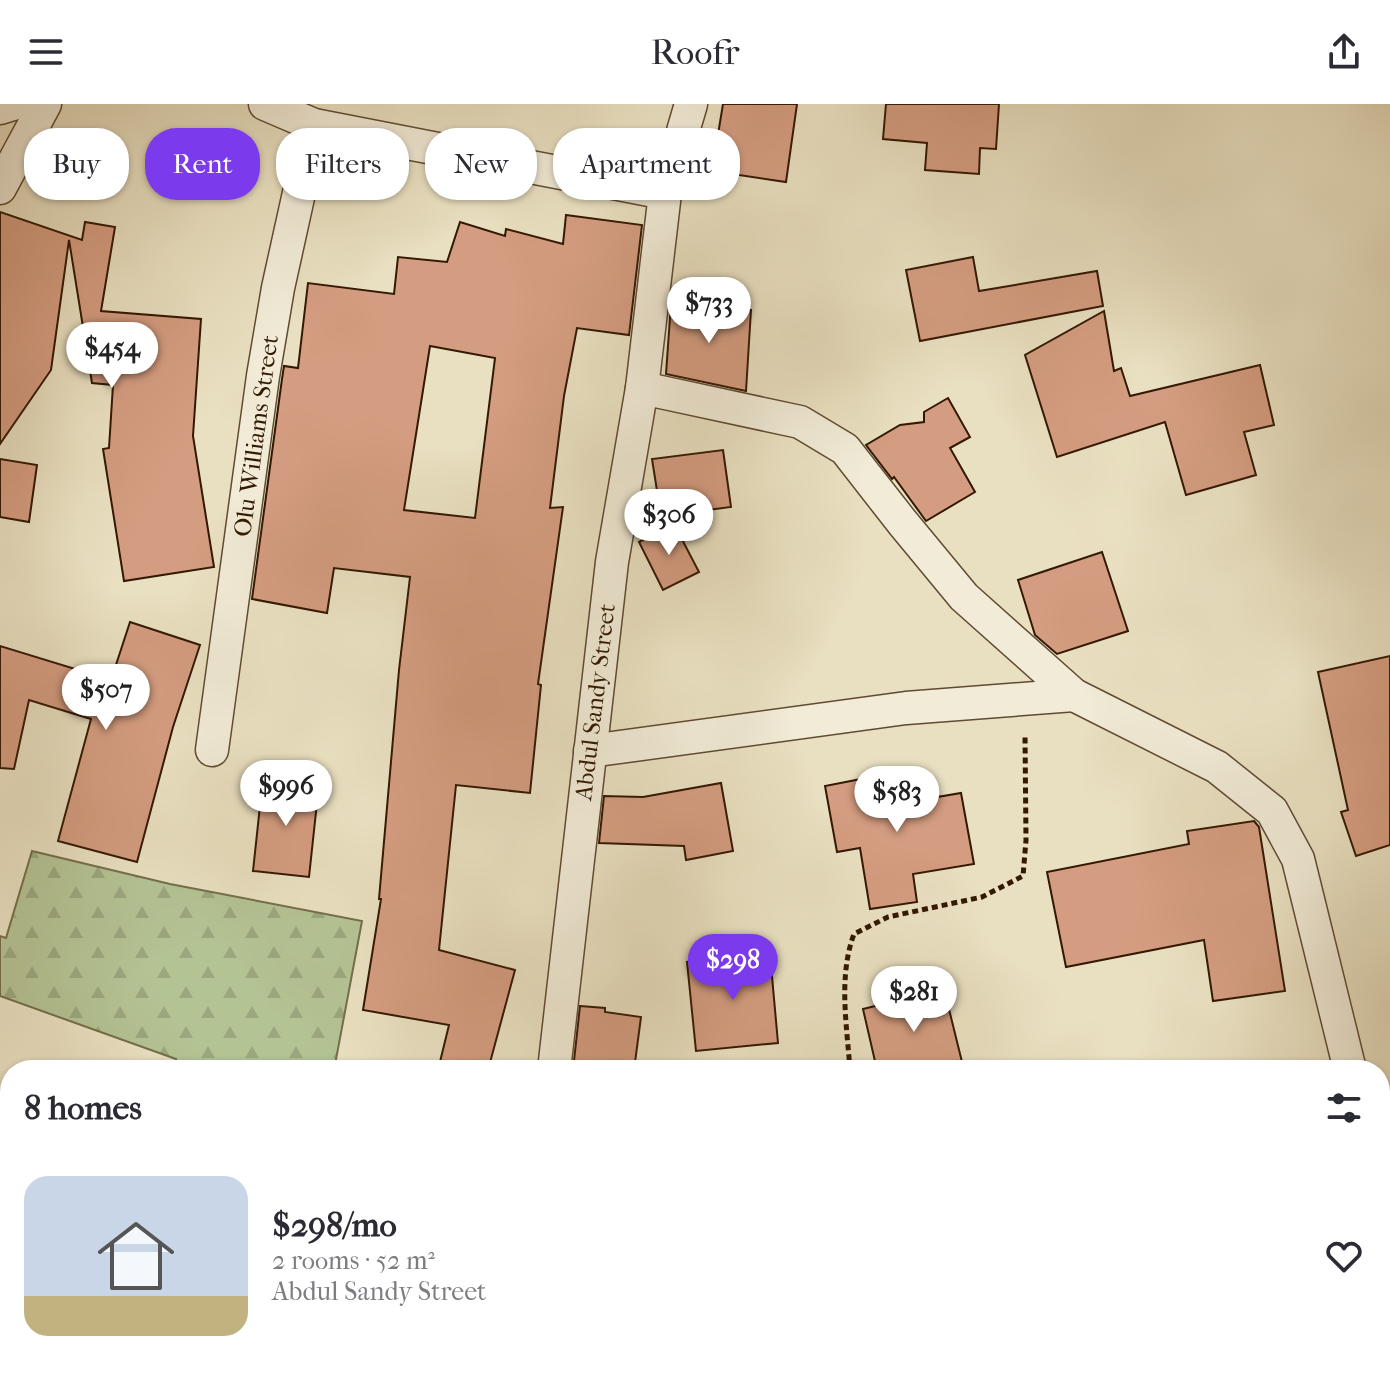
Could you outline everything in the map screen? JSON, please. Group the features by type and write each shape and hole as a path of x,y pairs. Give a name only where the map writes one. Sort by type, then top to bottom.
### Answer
{"street":[{"path":"0,108 13,104"},
{"path":"0,188 45,104"},
{"path":"265,104 314,125 553,171"},
{"name":"Abdul Sandy Street","path":"684,128 691,104"},
{"name":"Olu Williams Street","path":"212,750 263,376 278,288 314,125"},
{"name":"Abdul Sandy Street","path":"555,1060 612,562 642,388 664,200"},
{"path":"642,388 800,422 845,449 964,597 1074,695 1217,767 1272,811 1298,859 1348,1060"},
{"path":"590,751 906,708 1074,695"}],"path":[{"path":"849,1060 846,955 854,934 888,917 982,897 1023,876 1026,840 1025,699"}],"green space":[{"path":"32,851 170,884 362,921 336,1060 176,1060 0,996 0,936 6,938"}],"building":[{"path":"723,104 797,104 786,182 740,175 740,128 719,128"},
{"path":"886,104 999,104 996,149 980,148 979,174 925,170 927,143 883,139"},
{"path":"0,212 82,240 85,222 115,227 101,311 201,319 193,436 214,567 124,581 103,449 109,448 113,385 92,383 69,240 51,370 0,444"},
{"path":"566,215 642,225 629,335 577,328 564,396 550,508 563,507 538,684 541,685 530,793 456,785 439,950 515,970 491,1060 440,1060 449,1025 363,1010 381,899 399,670 410,577 334,568 327,613 252,599 284,366 298,368 308,283 394,294 398,257 447,262 460,222 505,236 506,229 563,244","holes":["430,346 495,358 475,518 404,510"]},
{"path":"973,257 979,291 1097,271 1103,306 920,341 906,270"},
{"path":"671,304 751,310 746,391 666,374"},
{"path":"1104,311 1114,371 1121,368 1130,396 1260,365 1274,425 1244,432 1256,475 1186,495 1165,422 1057,457 1025,355"},
{"path":"948,398 970,437 950,448 975,492 926,521 866,445 900,425 924,422 924,412"},
{"path":"723,450 731,507 661,516 652,459"},
{"path":"0,459 37,465 29,522 0,517"},
{"path":"674,524 699,572 663,590 639,542"},
{"path":"1102,552 1128,631 1057,654 1035,635 1018,580"},
{"path":"130,622 200,645 173,727 137,862 58,841 91,719 29,700 14,769 0,768 0,646 111,680"},
{"path":"1390,656 1390,845 1356,856 1341,812 1348,810 1318,672"},
{"path":"902,771 908,802 961,793 974,864 913,874 917,902 870,909 860,848 837,852 825,786"},
{"path":"263,778 319,784 309,877 253,871"},
{"path":"721,783 733,851 686,860 684,846 599,843 604,796 643,797"},
{"path":"1254,821 1259,827 1285,991 1213,1001 1204,940 1066,967 1047,872 1189,844 1187,831"},
{"path":"770,954 778,1043 696,1051 687,962"},
{"path":"944,989 962,1060 875,1060 863,1009"},
{"path":"580,1006 605,1008 605,1012 641,1017 635,1060 574,1060"}]}
